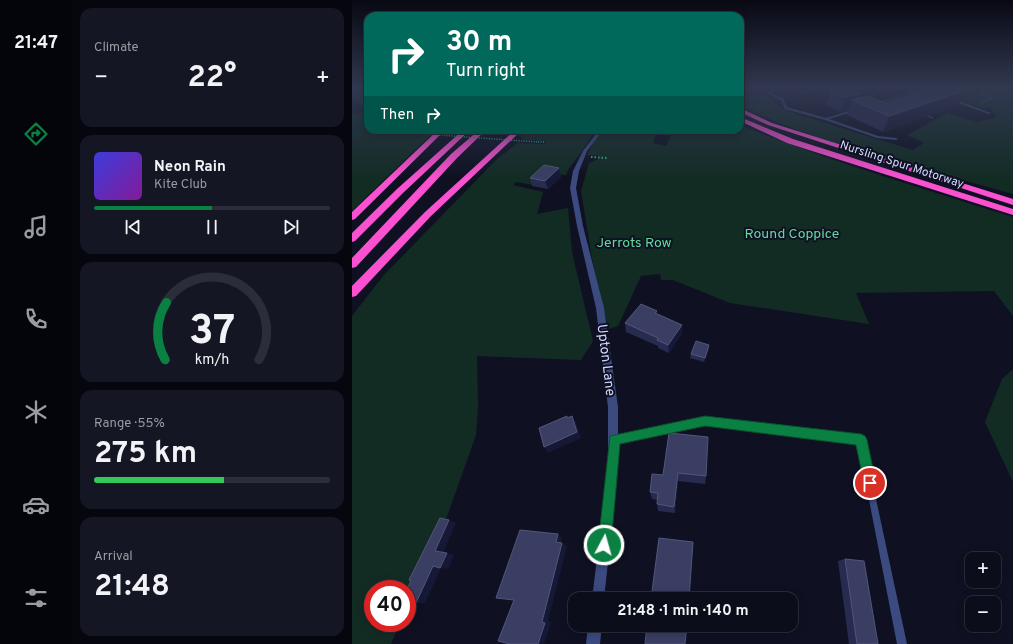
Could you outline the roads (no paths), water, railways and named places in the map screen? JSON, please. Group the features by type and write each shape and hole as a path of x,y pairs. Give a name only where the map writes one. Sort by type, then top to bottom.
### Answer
{"highway":[{"name":"Nursling Spur Motorway","path":"757,118 810,138 1013,202"},
{"name":"Nursling Spur Motorway","path":"744,121 790,141 1013,212"},
{"path":"352,217 438,134"},
{"path":"352,239 400,191 463,134"},
{"path":"352,264 454,156 479,134"},
{"path":"352,293 428,214 515,134"}],"street":[{"name":"Upton Lane","path":"598,134 582,157 576,171 573,188 580,226 600,308 613,407 613,469 599,592"},
{"path":"593,644 594,632"}],"lane":[{"path":"823,118 878,137 896,139"},
{"path":"614,440 705,421 861,440 902,644"}],"waterway":[{"path":"1008,118 1013,121"},
{"path":"352,136 360,124 364,122"}],"park label":[{"name":"Round Coppice","path":"792,233"},
{"name":"Jerrots Row","path":"634,242"}]}
